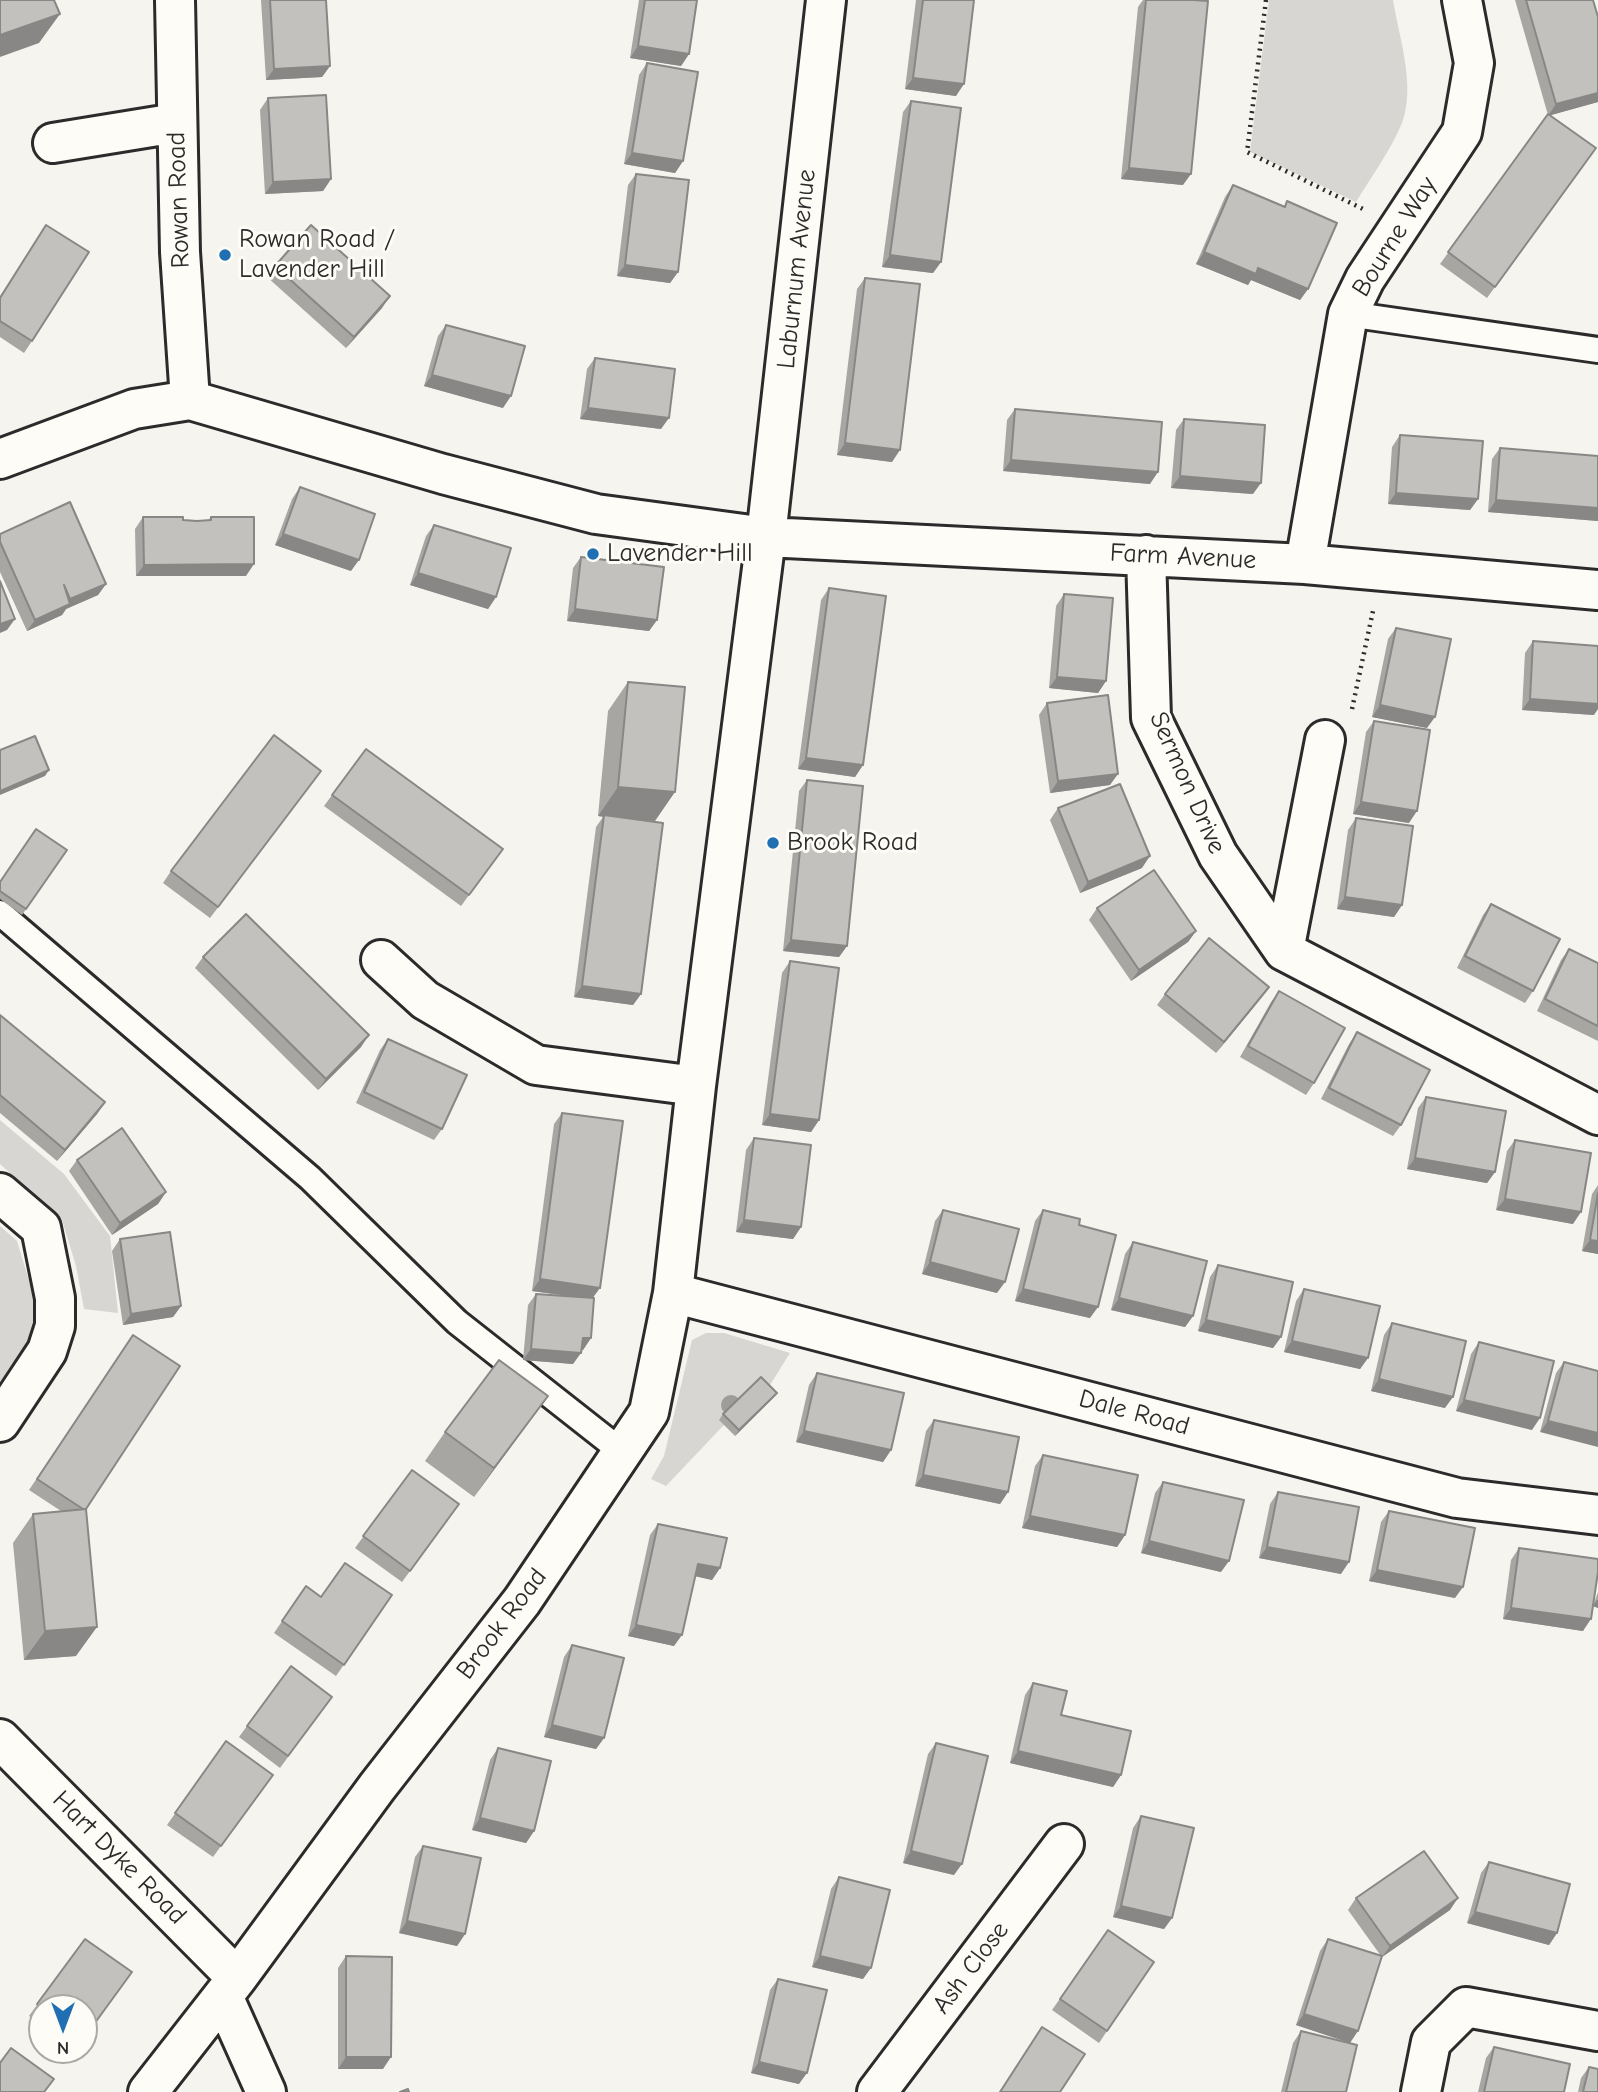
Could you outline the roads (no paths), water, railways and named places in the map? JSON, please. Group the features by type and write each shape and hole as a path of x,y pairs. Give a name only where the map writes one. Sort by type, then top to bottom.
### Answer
{"street":[{"name":"Rowan Road","path":"175,0 180,253 190,400"},
{"name":"Laburnum Avenue","path":"766,537 826,0"},
{"name":"Bourne Way","path":"1305,564 1349,314 1365,279 1462,132 1474,63 1462,0"},
{"path":"53,143 176,123"},
{"path":"0,459 134,409 190,400 443,474 596,514 766,537"},
{"name":"Farm Avenue","path":"766,537 1305,564 1598,590"},
{"name":"Brook Road","path":"148,2092 230,1987 377,1787 522,1601 649,1412 673,1293 696,1086 766,537"},
{"name":"Sermon Drive","path":"1146,555 1152,718 1218,855 1284,951 1598,1115"},
{"path":"1284,951 1325,740"},
{"path":"382,960 425,1000 536,1065 696,1086"},
{"path":"0,1193 41,1228 55,1298 55,1326 47,1351 0,1423"},
{"name":"Dale Road","path":"673,1293 1457,1498 1598,1515"},
{"name":"Hart Dyke Road","path":"0,1739 230,1987"},
{"name":"Ash Close","path":"877,2092 1064,1844"},
{"path":"230,1987 266,2092"},
{"path":"1421,2092 1431,2042 1466,2007 1598,2031"}],"lane":[{"path":"1349,314 1598,350"},
{"path":"0,912 310,1178 457,1322 621,1451"}],"place":[{"name":"Rowan Road / Lavender Hill","path":"225,255"},
{"name":"Lavender Hill","path":"593,554"},
{"name":"Brook Road","path":"773,843"}]}
